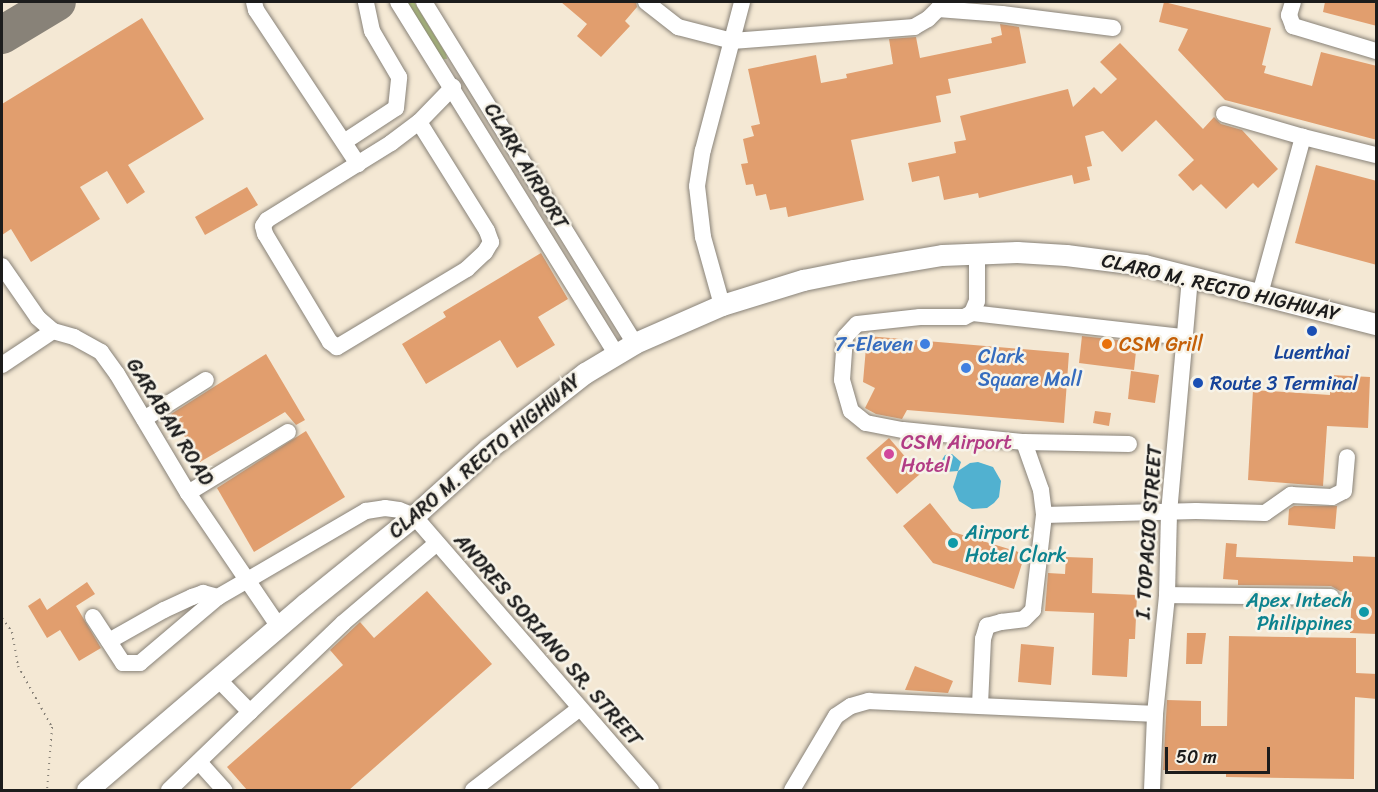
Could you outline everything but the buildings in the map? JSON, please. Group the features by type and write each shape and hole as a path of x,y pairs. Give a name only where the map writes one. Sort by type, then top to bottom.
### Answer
{"main road":[{"name":"CLARO M. RECTO HIGHWAY","path":"87,790 414,516 521,422 585,372 634,343 722,305 813,278 904,261 977,260 1017,252 1104,259 1190,276 1377,324"}],"street":[{"path":"254,2 256,10 358,164"},
{"path":"344,142 393,112 397,100 399,77 372,31 366,2"},
{"name":"CLARK AIRPORT","path":"398,2 616,354"},
{"name":"CLARK AIRPORT","path":"424,2 634,343"},
{"path":"646,2 678,27 732,41 914,27 928,19 936,5 1113,28"},
{"path":"722,305 703,237 697,186 742,2"},
{"path":"1293,2 1289,15 1293,26 1377,51"},
{"path":"419,122 487,231 491,243 467,269 337,347 330,342 265,234 263,226 267,220 358,164 419,122 461,61"},
{"path":"1224,114 1377,155"},
{"path":"1260,294 1303,137"},
{"path":"977,260 974,307 964,317 920,317 857,324 846,337 843,380 851,411 866,423 903,430 1023,442 1129,444"},
{"name":"GARABAN ROAD","path":"2,266 38,318 53,331 74,337 101,352 117,374 188,493 279,627"},
{"name":"I. TOPACIO STREET","path":"1152,790 1155,714 1167,596 1169,513 1190,276"},
{"path":"974,307 1184,337"},
{"path":"2,365 53,331"},
{"path":"144,419 206,380"},
{"path":"188,493 288,432"},
{"path":"980,705 983,639 987,626 1024,619 1032,610 1044,515 1041,490 1023,442"},
{"path":"1044,515 1265,513 1291,495 1332,497 1344,492 1347,457"},
{"path":"93,617 123,663 140,663 218,597 366,511 385,508 414,516"},
{"name":"ANDRES SORIANO SR. STREET","path":"414,516 651,790"},
{"path":"169,790 343,623 437,543"},
{"path":"109,641 192,597 203,593 218,597"},
{"path":"1167,596 1331,597"},
{"path":"218,679 250,712"},
{"path":"792,790 836,716 851,706 868,701 1155,714"},
{"path":"473,790 579,709"},
{"path":"199,762 224,790"}],"path":[{"path":"2,618 12,632 18,666 52,728 47,790"}],"green space":[{"path":"406,2 414,2 447,59 442,59"}],"water":[{"path":"952,454 961,462 958,471 945,472 940,463 945,455"},
{"path":"978,462 993,467 1001,481 999,497 987,508 972,509 959,501 953,487 958,471 970,463"}],"taxiway":[{"path":"2,35 57,2"}],"place":[{"name":"Luenthai","path":"1312,331"},
{"name":"7-Eleven","path":"925,344"},
{"name":"CSM Grill","path":"1107,344"},
{"name":"Clark Square Mall","path":"966,368"},
{"name":"Route 3 Terminal","path":"1198,383"},
{"name":"CSM Airport Hotel","path":"889,454"},
{"name":"Airport Hotel Clark","path":"953,543"},
{"name":"Apex Intech Philippines","path":"1364,612"}]}
